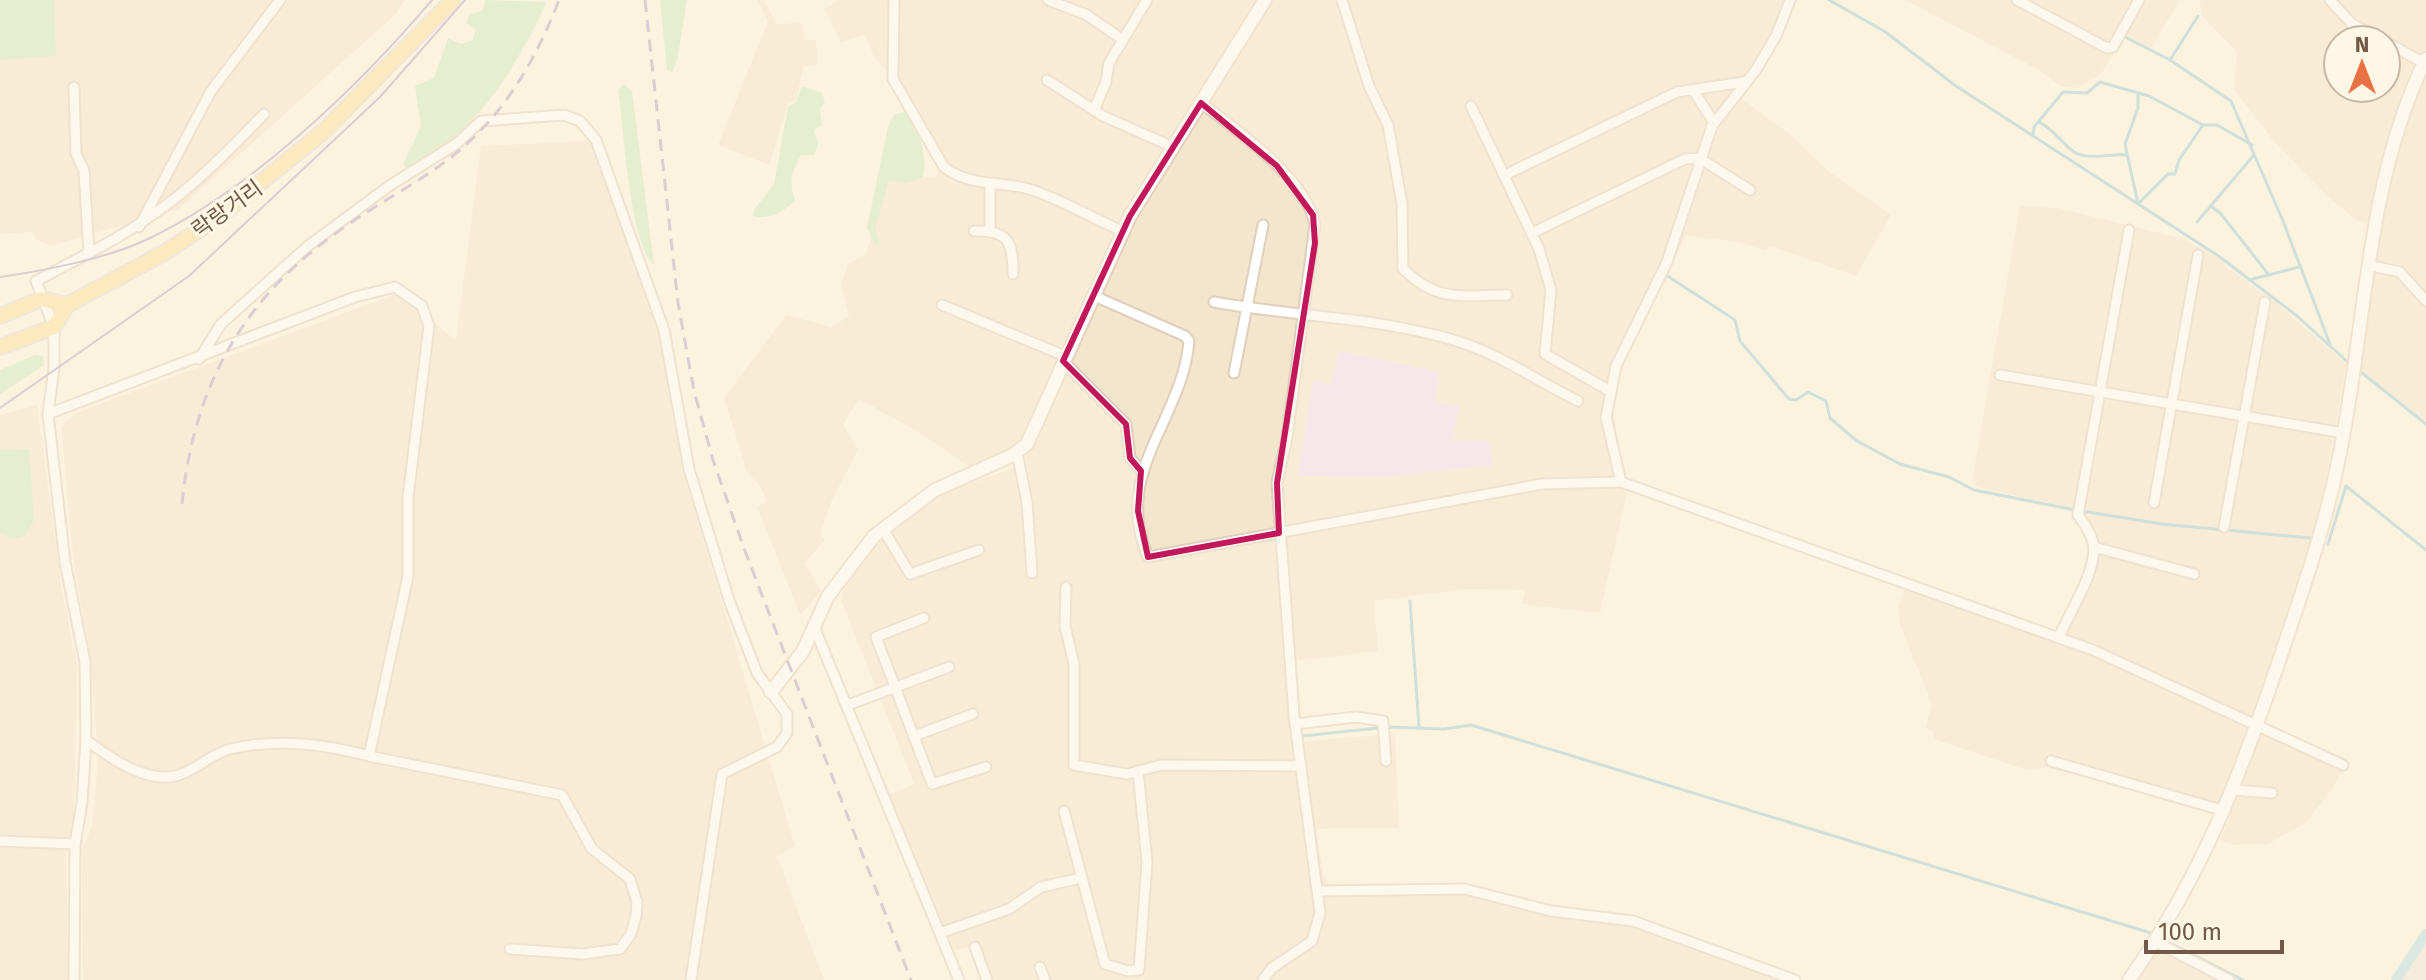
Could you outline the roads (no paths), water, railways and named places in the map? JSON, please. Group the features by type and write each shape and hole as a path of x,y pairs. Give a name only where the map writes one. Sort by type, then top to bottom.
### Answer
{"main road":[{"name":"락랑거리","path":"54,327 67,305 216,219 303,148 369,89 453,0"},
{"path":"0,316 41,299 67,305"},
{"path":"0,347 54,327"}],"street":[{"path":"139,227 211,91 280,0"},
{"path":"894,0 893,79 944,167 954,175 1030,190 1122,231"},
{"path":"1048,0 1085,14 1122,39"},
{"path":"1094,110 1106,82 1109,63 1147,0"},
{"path":"771,692 794,665 815,629 828,596 852,561 883,529 935,490 1017,453 1032,437 1122,231 1265,0"},
{"path":"1342,0 1369,86 1388,125 1402,204 1403,269 1424,288 1445,295 1507,295"},
{"path":"1621,482 1606,417 1608,390 1616,366 1667,262 1699,158 1714,123 1756,70 1777,34 1790,0"},
{"path":"2017,0 2107,48 2113,47 2139,0"},
{"path":"2330,0 2352,24"},
{"path":"2129,980 2187,891 2225,811 2259,724 2319,545 2344,433 2383,180 2424,67 2402,53"},
{"path":"1047,80 1094,110 1173,147"},
{"path":"1505,175 1677,92 1744,82"},
{"path":"74,87 76,153 84,171 89,253"},
{"path":"1693,90 1714,123"},
{"path":"1201,103 1277,166 1313,215 1315,243 1277,483 1295,724 1318,891 1318,929 1312,941 1272,968 1263,980"},
{"path":"1471,106 1532,233 1551,290 1545,354 1608,390"},
{"path":"74,980 75,844 82,803 86,740 85,662 65,562 48,414 54,368 54,327 36,281 139,227 176,201 264,114"},
{"path":"199,359 221,324 308,246 389,186 456,144 481,121 564,115 580,121 596,140 655,302 670,359 697,498 757,673 787,714 787,733 777,747 722,774 691,980"},
{"path":"1532,233 1671,165 1699,158 1750,190"},
{"path":"990,184 990,230"},
{"path":"1234,373 1263,225"},
{"path":"974,231 990,230 1006,238 1013,248 1013,274"},
{"path":"2059,637 2079,601 2094,547 2078,515 2129,230"},
{"path":"2154,503 2198,255"},
{"path":"2368,265 2400,272 2426,301"},
{"path":"48,414 355,297 395,287 422,306 429,326 408,497 408,576 369,756"},
{"path":"1092,295 1185,336 1189,341 1184,365 1137,489 1138,511 1148,557 1542,484 1621,482 2059,637 2259,724 2343,765"},
{"path":"1214,302 1462,343 1500,358 1578,401"},
{"path":"2224,527 2265,302"},
{"path":"942,305 1064,358 1126,424 1130,458 1142,472"},
{"path":"2000,375 2344,433"},
{"path":"1017,453 1027,502 1032,573"},
{"path":"883,529 910,574 979,550"},
{"path":"2094,547 2194,574"},
{"path":"1066,587 1065,626 1074,664 1074,765 1127,774 1162,765 1301,766"},
{"path":"924,618 876,637 932,784 986,767"},
{"path":"815,629 959,980"},
{"path":"848,705 949,667"},
{"path":"914,736 973,714"},
{"path":"1295,724 1356,717 1385,726 1386,761"},
{"path":"86,740 106,755 159,776 176,776 232,749 313,744 562,795 592,849 630,879 637,902 631,934 620,949 583,954 510,949"},
{"path":"2051,761 2225,811"},
{"path":"1064,811 1105,964 1139,970 1147,862 1138,771"},
{"path":"2234,790 2272,793"},
{"path":"0,841 75,844"},
{"path":"940,933 1009,909 1041,887 1081,878"},
{"path":"1318,891 1465,889 1551,911 1633,921 1795,980"},
{"path":"2156,942 2229,980"},
{"path":"975,947 987,980"},
{"path":"1040,967 1045,980"},
{"path":"1113,980 1117,968"}],"waterway":[{"path":"1829,0 1884,31 1956,86 2220,257 2297,316 2351,365"},
{"path":"2170,60 2198,16"},
{"path":"2127,38 2170,60 2231,101 2283,221 2330,344"},
{"path":"2033,135 2034,127 2063,92 2087,93 2100,82 2149,96 2203,125 2217,125 2252,145"},
{"path":"2138,94 2138,108 2125,144 2138,204"},
{"path":"2039,122 2080,155 2126,155"},
{"path":"2138,204 2168,174 2175,174 2179,160 2203,125"},
{"path":"2197,222 2254,155"},
{"path":"2211,206 2221,214 2269,275"},
{"path":"2249,280 2299,267"},
{"path":"1663,273 1735,320 1740,341 1789,399 1796,400 1808,392 1826,401 1830,418 1857,441 1900,464 1949,477 1974,490 2075,510"},
{"path":"2357,369 2426,424"},
{"path":"2328,544 2346,486 2426,550"},
{"path":"2082,511 2162,524 2310,538"},
{"path":"1410,601 1419,727"},
{"path":"1387,727 1444,729 1471,725 2151,933"},
{"path":"1302,736 1379,728"},
{"path":"2396,980 2426,934"},
{"path":"2166,941 2243,980"}],"tram line":[{"path":"0,277 95,258 132,246 187,218 264,165 301,134 371,67 432,0"},
{"path":"0,408 189,276 380,97 465,0"}],"railway":[{"path":"182,504 188,460 213,380 231,344 254,311 281,280 313,251 434,170 477,134 519,81 541,42 559,0"},
{"path":"645,0 678,303 694,391 713,460 745,551 911,980"}]}
